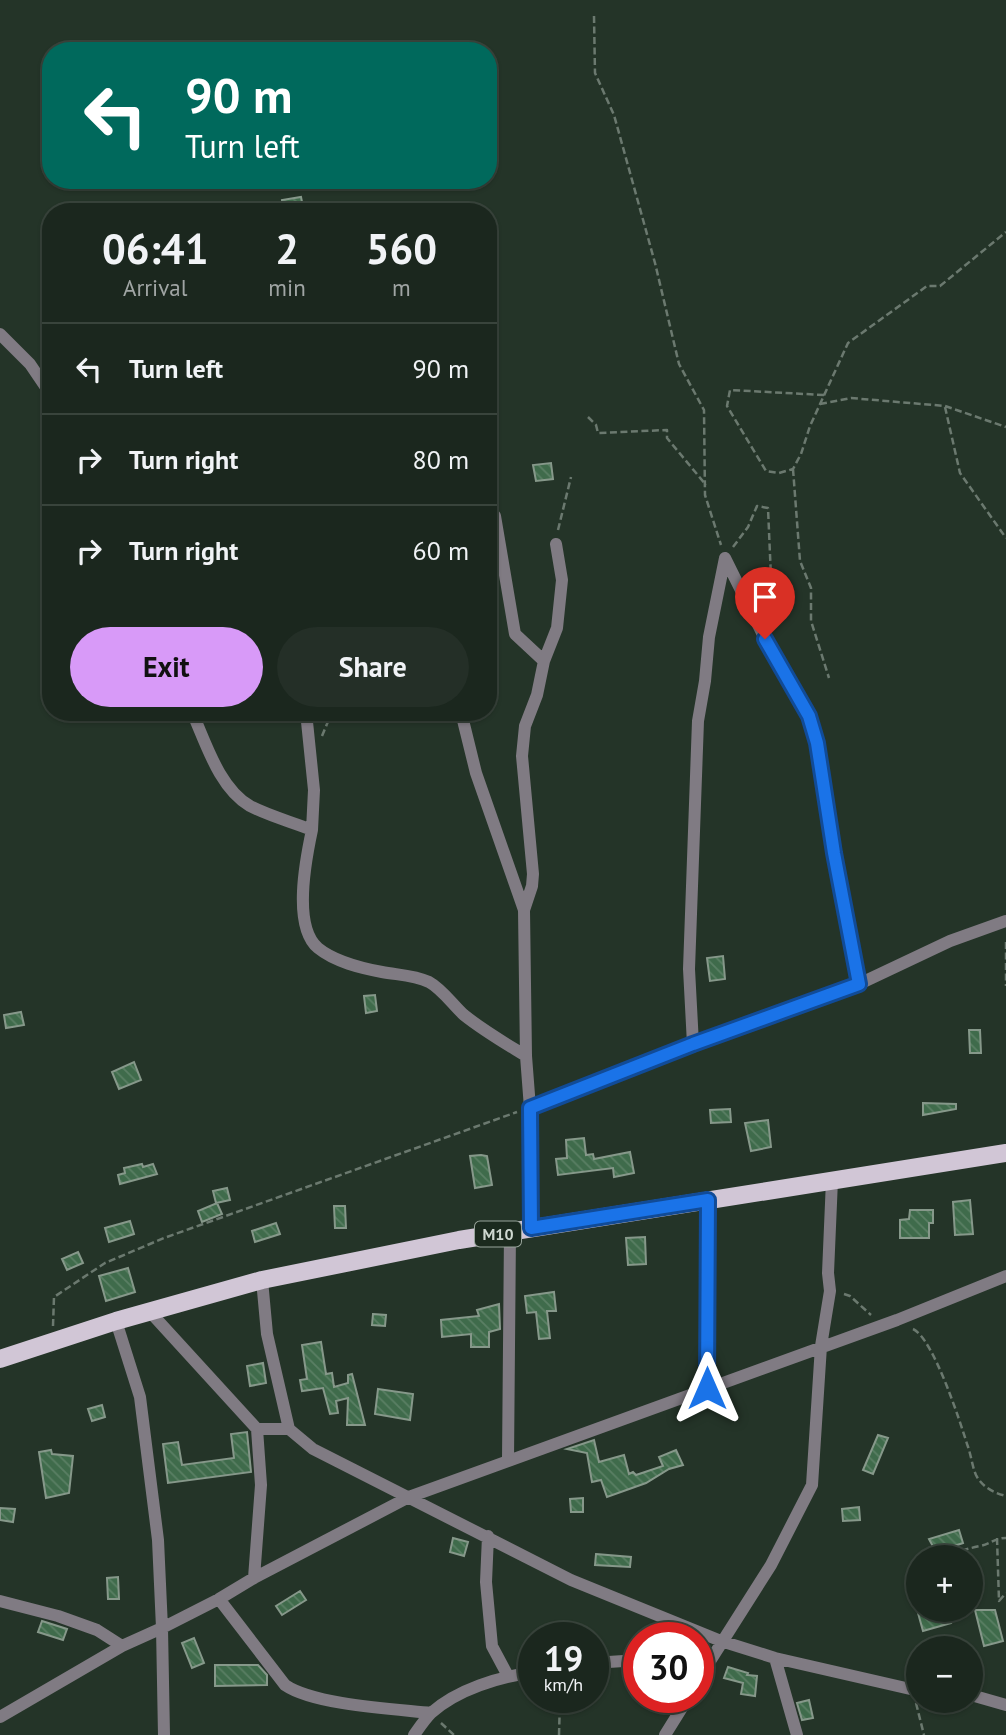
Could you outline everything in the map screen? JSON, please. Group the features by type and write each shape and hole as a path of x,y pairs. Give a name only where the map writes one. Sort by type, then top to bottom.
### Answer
{"main road":[{"name":"M10","path":"0,1359 116,1321 262,1280 510,1231 1006,1153"}],"street":[{"path":"0,334 30,364 42,382"},
{"path":"497,528 515,634 544,661"},
{"path":"524,910 533,874 522,756 526,726 556,628 561,600 562,580 556,544"},
{"path":"725,558 775,659 809,716 824,778 834,853 859,984"},
{"path":"693,1044 689,969 698,721 709,638 725,558"},
{"path":"196,721 214,761 235,793 248,805 312,830"},
{"path":"307,721 314,790 312,830 303,879 302,905 315,946 335,959 431,983 481,1028 526,1056"},
{"path":"463,721 476,773 524,910 531,1228"},
{"path":"530,1108 693,1044 859,984 950,941 1006,921"},
{"path":"714,1653 771,1565 811,1485 821,1346 830,1291 828,1273 832,1180"},
{"path":"707,1388 708,1200"},
{"path":"508,1460 510,1231"},
{"path":"0,1717 122,1646 219,1599 410,1497 889,1323 1006,1276"},
{"path":"262,1280 267,1334 289,1429 313,1449 571,1580 721,1641 775,1658 906,1688"},
{"path":"151,1313 257,1429 261,1485 254,1578"},
{"path":"116,1321 140,1397 158,1540 164,1735"},
{"path":"257,1429 289,1429"},
{"path":"488,1536 486,1582 492,1646 508,1676"},
{"path":"219,1599 285,1685 294,1692 381,1708 431,1713"},
{"path":"0,1601 58,1616 97,1630 122,1646"},
{"path":"775,1658 797,1735"},
{"path":"414,1735 431,1713 463,1693 518,1674"},
{"path":"983,1698 1006,1705"},
{"path":"665,1735 679,1713"}],"path":[{"path":"594,16 595,73 614,115 655,263 679,364 704,410 705,495 725,558"},
{"path":"829,678 811,621 811,589 800,561 793,469 848,343 927,286 940,286 1006,232"},
{"path":"793,469 779,473 766,471 727,406 730,390 824,395"},
{"path":"820,404 851,398 945,405 1006,427"},
{"path":"945,405 960,472 1006,538"},
{"path":"588,417 596,425 598,433 667,430 667,438 706,485"},
{"path":"556,544 560,516 571,477"},
{"path":"725,558 748,527 757,506 768,508 774,632"},
{"path":"1006,942 1006,986"},
{"path":"53,1342 54,1297 106,1263 164,1238 530,1108"},
{"path":"830,1291 850,1296 873,1317 906,1325 920,1332 927,1342 977,1477 989,1490 1005,1496"},
{"path":"983,1545 997,1538 1006,1538"},
{"path":"997,1538 999,1601 1006,1593"},
{"path":"431,1713 454,1735"},
{"path":"558,1735 559,1713"},
{"path":"920,1713 924,1735"}],"building":[{"path":"301,197 302,203 282,203 282,200"},
{"path":"551,463 553,479 536,481 533,465"},
{"path":"723,956 725,979 710,981 707,958"},
{"path":"375,995 377,1011 366,1013 364,996"},
{"path":"21,1012 24,1025 6,1028 4,1015"},
{"path":"969,1030 980,1030 981,1053 970,1053"},
{"path":"134,1062 141,1080 119,1089 112,1072"},
{"path":"923,1103 956,1104 956,1109 923,1115"},
{"path":"730,1109 731,1122 711,1123 710,1110"},
{"path":"768,1120 771,1147 751,1151 745,1123"},
{"path":"584,1138 586,1155 593,1154 594,1159 630,1152 634,1173 614,1177 613,1168 558,1175 556,1159 567,1158 566,1140"},
{"path":"470,1156 487,1156 492,1185 475,1188"},
{"path":"142,1164 143,1167 153,1164 157,1174 120,1184 118,1175 125,1173 124,1168"},
{"path":"227,1188 230,1200 216,1203 213,1191"},
{"path":"970,1200 973,1234 955,1235 953,1202"},
{"path":"217,1203 222,1214 202,1222 198,1211"},
{"path":"334,1206 345,1206 346,1228 335,1228"},
{"path":"910,1210 933,1210 933,1223 929,1223 929,1238 900,1238 900,1220 909,1219"},
{"path":"130,1221 134,1234 109,1242 105,1228"},
{"path":"276,1223 280,1234 255,1242 252,1231"},
{"path":"645,1237 646,1264 628,1265 626,1238"},
{"path":"78,1252 83,1263 67,1270 62,1259"},
{"path":"128,1268 135,1292 106,1301 99,1276"},
{"path":"554,1292 556,1311 547,1311 550,1338 539,1339 536,1312 527,1313 525,1296"},
{"path":"499,1304 500,1329 489,1332 489,1347 471,1347 471,1334 442,1337 441,1320 479,1316 477,1310"},
{"path":"373,1314 386,1315 385,1326 372,1325"},
{"path":"321,1342 326,1374 332,1373 334,1387 348,1383 348,1375 352,1374 365,1425 347,1425 348,1398 336,1401 338,1413 330,1414 323,1388 302,1391 300,1380 307,1379 302,1345"},
{"path":"263,1363 266,1383 250,1386 247,1366"},
{"path":"378,1389 413,1394 410,1420 375,1414"},
{"path":"102,1405 105,1417 92,1421 88,1409"},
{"path":"247,1432 251,1472 168,1483 163,1444 178,1442 182,1465 234,1458 231,1434"},
{"path":"878,1435 888,1438 873,1474 863,1470"},
{"path":"594,1440 599,1462 624,1455 629,1474 633,1472 636,1475 663,1466 659,1457 676,1450 683,1465 669,1469 646,1483 607,1497 601,1480 592,1482 587,1453 567,1449"},
{"path":"51,1450 52,1454 73,1456 69,1493 46,1498 39,1452"},
{"path":"583,1498 583,1512 571,1512 570,1499"},
{"path":"859,1507 860,1520 843,1521 842,1509"},
{"path":"0,1508 15,1509 13,1522 0,1520"},
{"path":"959,1530 963,1543 932,1545 929,1539"},
{"path":"453,1538 468,1542 464,1556 450,1552"},
{"path":"596,1554 631,1557 630,1567 595,1565"},
{"path":"118,1577 119,1599 108,1599 107,1578"},
{"path":"300,1591 306,1600 282,1615 276,1606"},
{"path":"983,1610 995,1610 1003,1641 984,1646 978,1622 983,1622"},
{"path":"42,1621 67,1629 63,1640 38,1632"},
{"path":"920,1622 951,1623 923,1631"},
{"path":"194,1638 204,1663 192,1668 182,1643"},
{"path":"215,1665 258,1665 267,1675 267,1685 215,1686"},
{"path":"728,1667 757,1676 755,1696 741,1694 743,1683 724,1678"},
{"path":"809,1700 813,1718 802,1720 797,1703"}],"route":[{"path":"707,1388 708,1200 531,1228 530,1108 693,1044 859,984 834,853 817,743 809,716 765,639"}]}
